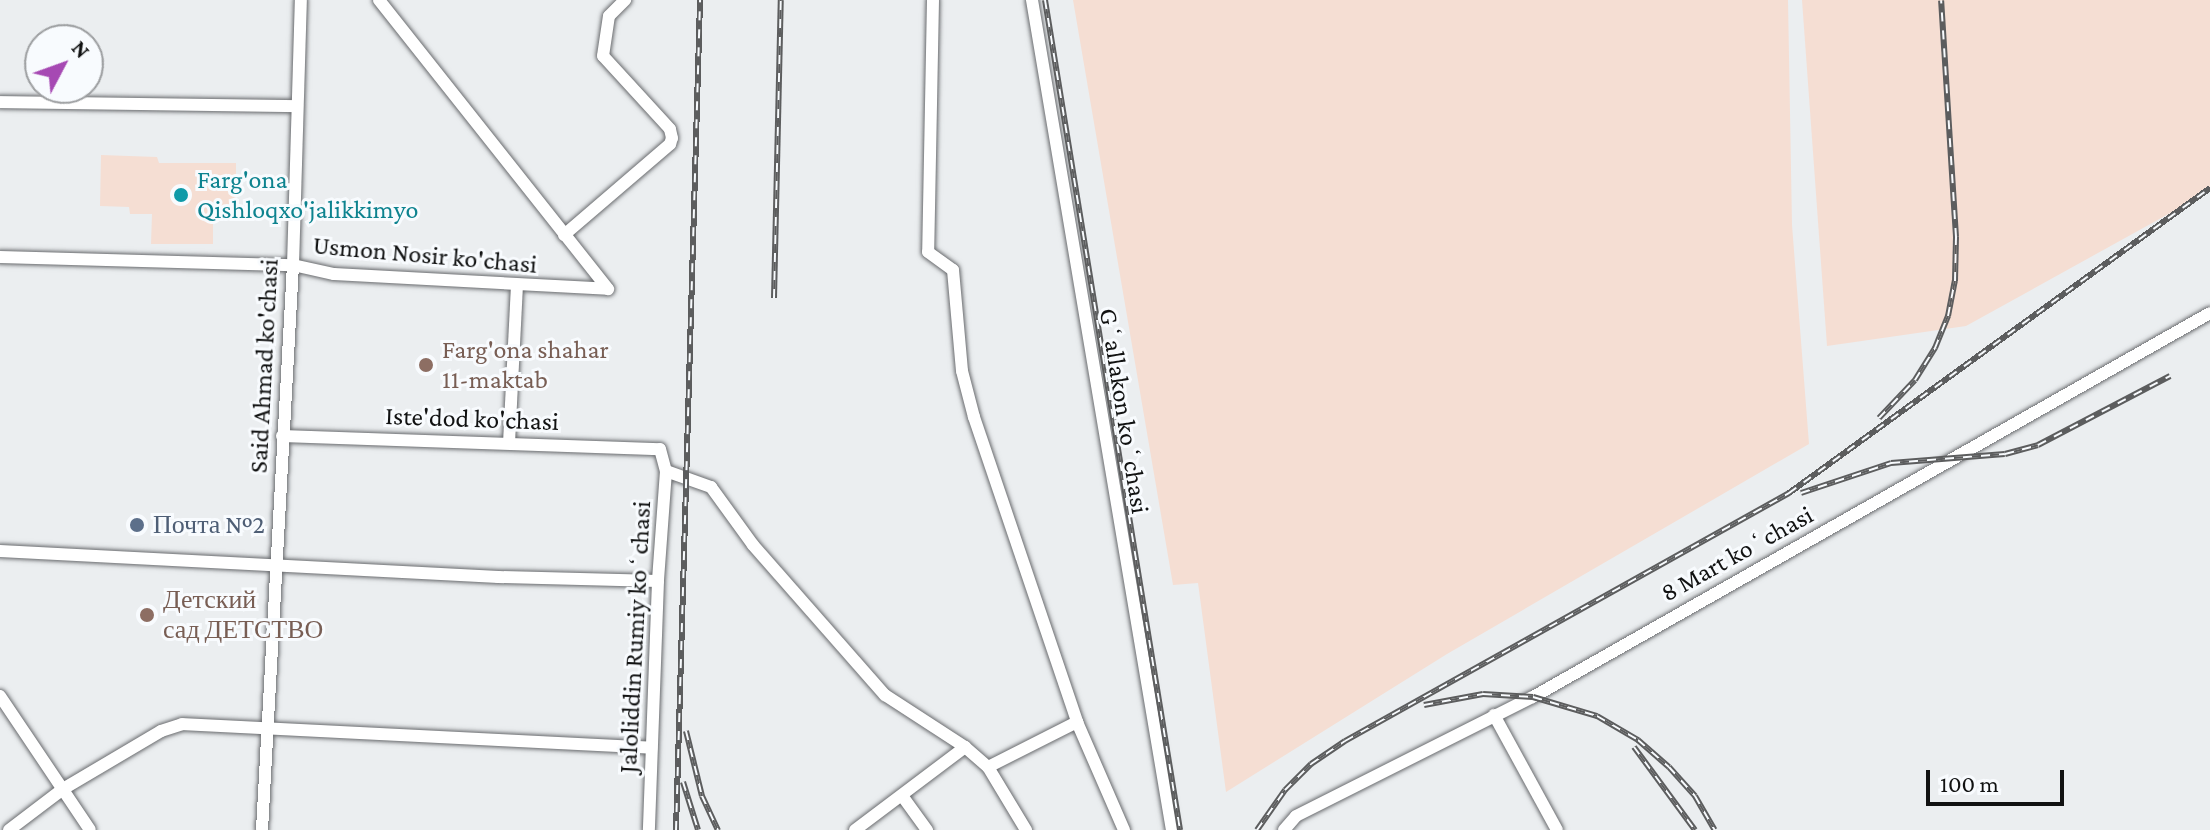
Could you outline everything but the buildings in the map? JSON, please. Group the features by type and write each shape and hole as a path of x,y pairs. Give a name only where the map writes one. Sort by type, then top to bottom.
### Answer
{"street":[{"path":"294,0 301,0"},
{"name":"Said Ahmad ko'chasi","path":"262,830 293,265 301,0"},
{"path":"379,0 564,235 672,138 670,129 603,56 609,16 625,0"},
{"path":"933,0 928,252 953,270 962,371 974,417 1077,722 1124,830"},
{"name":"Gʻallakon koʻchasi","path":"1032,0 1172,830"},
{"path":"0,102 297,106"},
{"name":"Usmon Nosir ko'chasi","path":"0,257 293,265 334,274 608,289 564,235"},
{"path":"509,443 517,285"},
{"name":"8 Mart koʻchasi","path":"1284,830 1296,816 1494,715 2210,313"},
{"name":"Iste'dod ko'chasi","path":"282,436 660,449"},
{"name":"Jaloliddin Rumiy koʻchasi","path":"649,830 658,581 666,471 660,449"},
{"path":"666,471 711,487 753,545 885,695 965,747 988,767 1026,830"},
{"path":"0,551 658,581"},
{"path":"0,696 90,830"},
{"path":"1494,715 1557,830"},
{"path":"988,767 1077,722"},
{"path":"9,830 63,789 161,731 182,724 651,748"},
{"path":"855,830 903,797 965,747"},
{"path":"903,797 927,830"}],"shaded area":[{"path":"1073,0 1788,0 1792,225 1809,444 1447,654 1226,792 1198,583 1173,585"},
{"path":"1802,0 2210,0 2210,191 1966,326 1827,346"},
{"name":"Farg'ona Qishloqxo'jalikkimyo","path":"101,155 157,157 159,163 236,163 236,218 213,217 213,244 151,244 152,214 130,214 129,207 100,206"}],"railway":[{"path":"676,830 700,0"},
{"path":"774,298 781,0"},
{"path":"1045,0 1180,830"},
{"path":"1879,418 1915,380 1935,348 1948,316 1955,281 1956,237 1941,0"},
{"path":"1257,830 1285,790 1311,764 1345,741 1789,493 2210,188"},
{"path":"1801,493 1891,463 2005,454 2038,445 2170,376"},
{"path":"1424,705 1483,694 1533,697 1597,716 1638,740 1669,767 1695,796 1715,830"},
{"path":"686,731 702,796 718,830"},
{"path":"1634,747 1695,830"},
{"path":"683,782 698,830"}],"place":[{"name":"Farg'ona Qishloqxo'jalikkimyo","path":"181,195"},
{"name":"Farg'ona shahar 11-maktab","path":"426,365"},
{"name":"Почта №2","path":"137,525"},
{"name":"Детский сад ДЕТСТВО","path":"147,615"}]}
